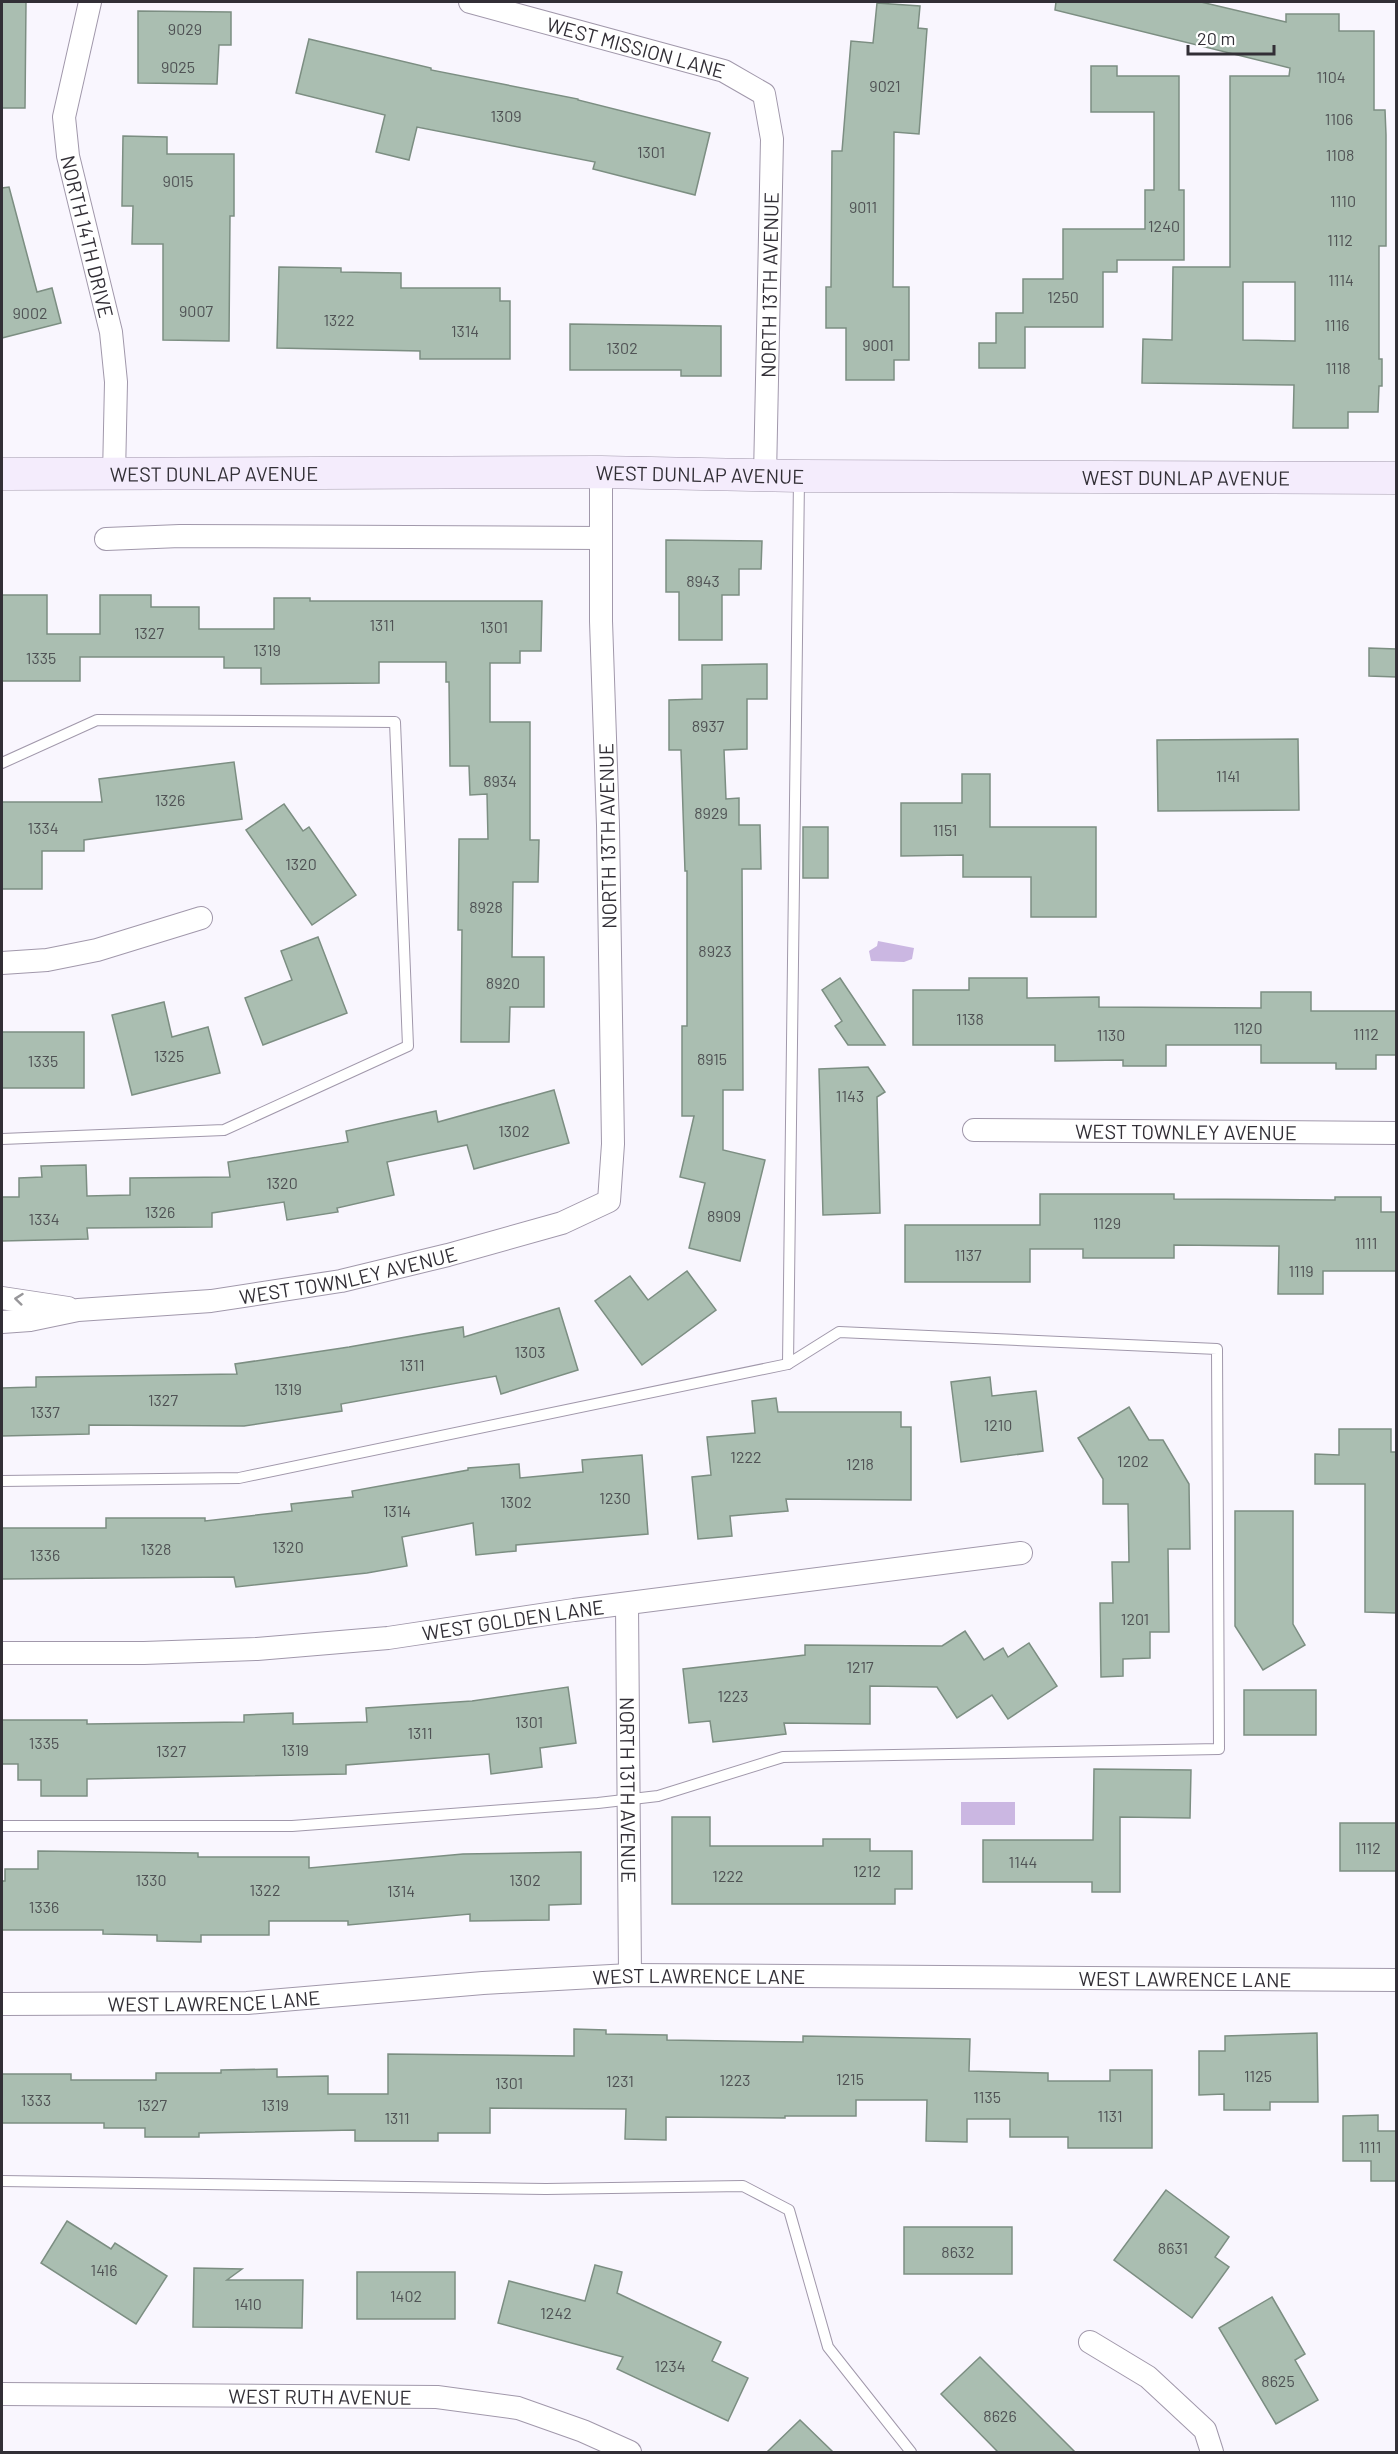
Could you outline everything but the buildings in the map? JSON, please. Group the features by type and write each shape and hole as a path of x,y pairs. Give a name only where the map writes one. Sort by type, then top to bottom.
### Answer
{"main road":[{"name":"WEST DUNLAP AVENUE","path":"2,474 601,472 765,476 1396,478"}],"street":[{"name":"NORTH 14TH DRIVE","path":"90,2 64,117 68,156 111,332 116,382 114,475"},
{"name":"WEST MISSION LANE","path":"470,2 724,71 764,94"},
{"name":"NORTH 13TH AVENUE","path":"764,94 772,139 765,476"},
{"name":"NORTH 13TH AVENUE","path":"601,472 601,621 608,825 613,1144 609,1201"},
{"path":"106,539 180,536 601,538"},
{"path":"2,963 46,960 97,950 201,918"},
{"name":"WEST TOWNLEY AVENUE","path":"974,1131 1396,1133"},
{"name":"WEST TOWNLEY AVENUE","path":"2,1322 30,1320 78,1310 211,1301 341,1281 448,1255 562,1223 609,1201"},
{"name":"WEST TOWNLEY AVENUE","path":"2,1298 78,1310"},
{"name":"WEST GOLDEN LANE","path":"2,1653 144,1653 257,1649 388,1638 1021,1552"},
{"name":"NORTH 13TH AVENUE","path":"627,1604 630,1975"},
{"name":"WEST LAWRENCE LANE","path":"2,2004 248,2003 483,1983 630,1975 1396,1980"},
{"path":"1090,2342 1148,2377 1205,2430 1212,2452"},
{"name":"WEST RUTH AVENUE","path":"2,2394 437,2397 518,2409 583,2431 630,2452"}],"lane":[{"path":"788,1364 799,476"},
{"path":"2,763 97,720 395,722 408,1046 224,1130 2,1139"},
{"path":"2,1481 239,1478 788,1364 839,1332 1217,1349 1219,1749 783,1757 658,1796 630,1799 292,1826 2,1826"},
{"path":"2,2181 546,2189 743,2186 789,2210 828,2347 911,2452"}],"shaded area":[{"path":"878,941 914,948 912,959 904,962 871,961 869,951 877,946"},
{"path":"961,1802 1015,1802 1015,1825 961,1825"}]}
